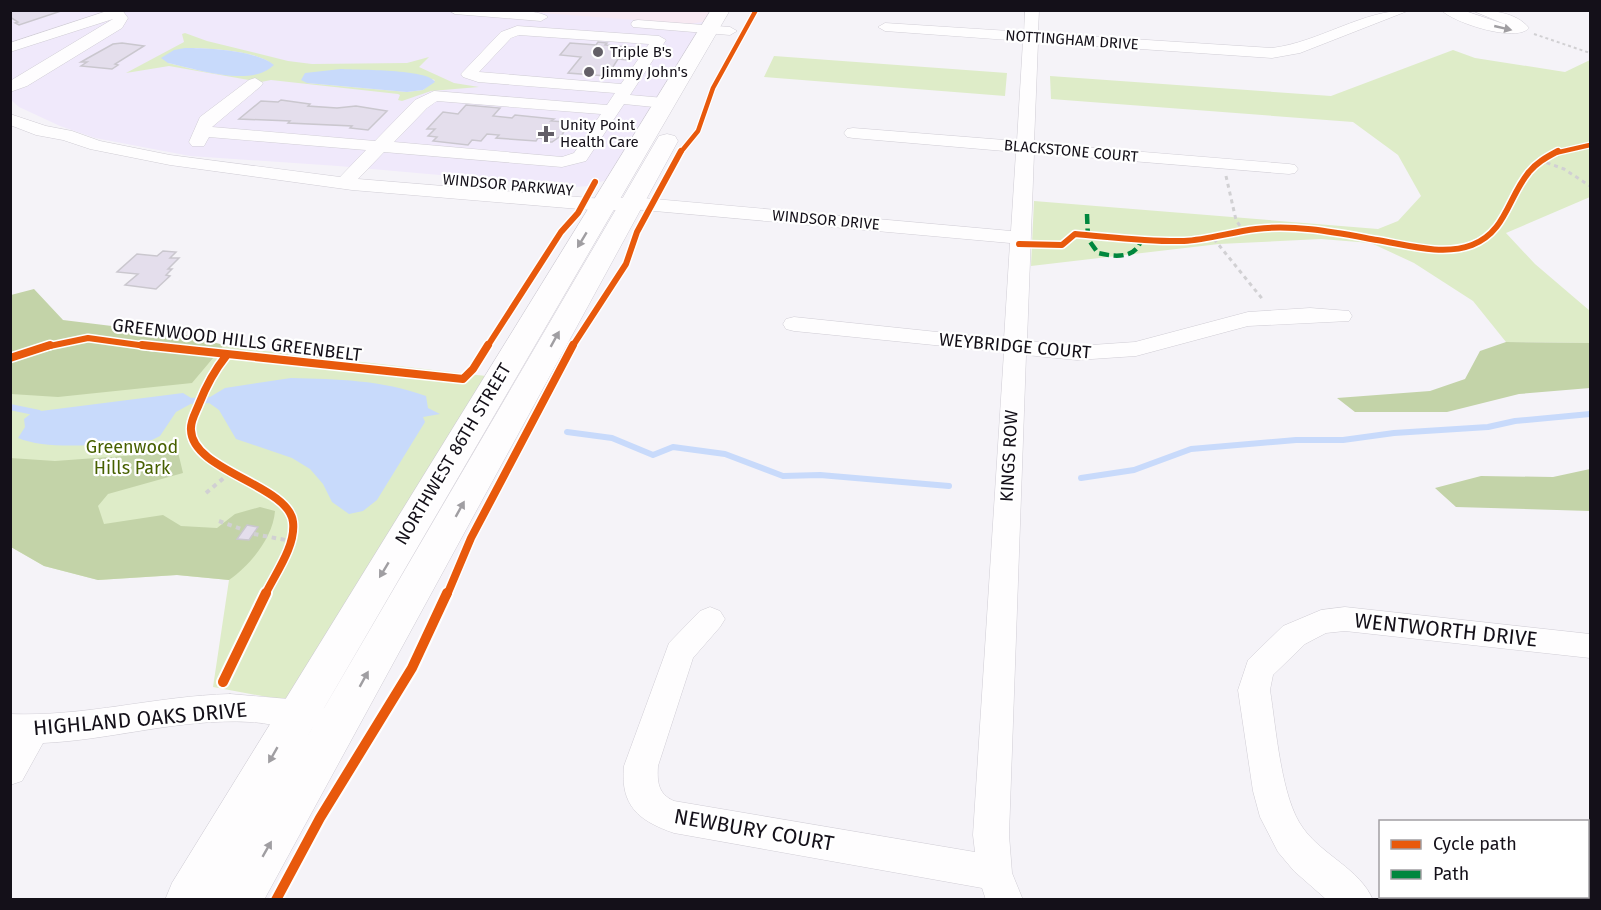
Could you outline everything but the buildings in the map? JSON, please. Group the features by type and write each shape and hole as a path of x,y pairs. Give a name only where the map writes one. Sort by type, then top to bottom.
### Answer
{"main road":[{"name":"NORTHWEST 86TH STREET","path":"238,900 341,720 615,201 664,103 725,20"},
{"name":"NORTHWEST 86TH STREET","path":"189,900 298,714 725,20"}],"street":[{"path":"455,10 548,15"},
{"name":"KINGS ROW","path":"1000,886 991,825 1032,10"},
{"name":"NOTTINGHAM DRIVE","path":"885,27 1259,53 1283,60 1297,60 1303,57 1300,48 1403,10"},
{"path":"1448,10 1502,29 1521,28 1515,23 1478,10"},
{"path":"10,48 120,12 121,18 117,25 21,83 10,87"},
{"path":"529,31 548,15"},
{"path":"578,19 725,20"},
{"path":"202,131 562,162 580,157 619,100 659,40 517,30 506,35 469,74 478,78 602,87 619,100"},
{"path":"10,36 30,32 46,38"},
{"path":"522,71 595,77 605,80 602,87"},
{"path":"170,160 199,141 206,122 255,83"},
{"path":"350,177 421,104 434,96 664,103"},
{"name":"WINDSOR PARKWAY","path":"10,104 66,135"},
{"name":"WINDSOR PARKWAY","path":"10,119 42,131 66,135 96,145 170,160 615,201"},
{"name":"BLACKSTONE COURT","path":"853,133 1289,169"},
{"name":"WINDSOR DRIVE","path":"615,201 1019,238"},
{"name":"WEYBRIDGE COURT","path":"794,324 1077,353 1136,349 1220,325 1275,316 1341,316"},
{"name":"WENTWORTH DRIVE","path":"1355,900 1306,859 1290,840 1277,817 1254,690 1259,669 1301,630 1321,622 1345,619 1590,646"},
{"name":"NEWBURY COURT","path":"710,620 680,652 641,766 639,783 644,797 653,808 674,817 1000,886"},
{"name":"HIGHLAND OAKS DRIVE","path":"22,729 88,726 203,709 248,707 341,720"},
{"path":"10,770 22,729"}],"path":[{"path":"1530,32 1590,53"},
{"path":"1536,163 1549,154"},
{"path":"1222,163 1236,220 1244,232"},
{"path":"1536,163 1564,169 1590,186"},
{"path":"1256,229 1210,239 1275,316"},
{"path":"222,465 242,477"},
{"path":"206,493 232,471"},
{"path":"219,521 244,530"},
{"path":"254,534 292,537 286,550"}],"shaded area":[{"path":"10,11 713,11 609,179 589,186 574,187 338,166 190,156 95,138 60,126 19,107 11,100"},
{"path":"516,11 713,11 707,21 690,24"}],"green space":[{"path":"182,34 288,61 312,64 407,63 429,57 419,67 454,83 479,87 431,91 402,101 398,100 400,95 398,94 271,80 261,82 169,66 126,73 184,42","holes":["195,48 247,54 266,60 273,65 251,75 237,76 168,63","406,73 435,80 423,90 407,92 307,83"]},
{"path":"1453,50 1475,58 1565,72 1590,60 1590,197 1506,233 1535,264 1590,311 1590,343 1506,342 1473,301 1414,263 1371,243 1321,239 1219,244 1031,266 1034,201 1378,229 1398,221 1421,196 1398,155 1353,122 1051,99 1050,76 1331,96"},
{"path":"774,56 1007,73 1005,96 764,77"},
{"path":"34,289 63,320 185,335 224,345 192,383 58,397 11,394 11,295"},
{"name":"Greenwood Hills Park","path":"11,322 486,376 289,701 213,687 229,580 177,575 98,580 44,566 11,547"},
{"path":"1506,342 1590,343 1590,388 1519,394 1447,412 1355,412 1337,398 1430,391 1465,379 1480,351"},
{"path":"178,452 183,473 108,494 98,506 104,524 163,515 181,526 217,528 235,514 260,507 275,511 270,531 259,550 245,567 229,580 177,575 98,580 44,566 11,547 10,458 55,461"},
{"path":"1590,469 1590,511 1456,507 1435,488 1481,476 1553,477"}],"water":[{"path":"185,48 244,53 274,65 264,72 238,76 168,63 161,58 174,50"},
{"path":"341,69 407,72 430,78 435,82 423,90 407,92 307,83 301,80 305,73"},
{"path":"291,378 342,380 393,387 426,396 428,408 440,414 423,417 425,422 377,500 363,511 349,514 332,502 323,484 310,469 292,458 236,439 219,410 205,400 225,388"},
{"path":"183,393 196,401 176,412 160,436 152,440 65,446 48,445 18,438 25,427 24,419 33,412"}],"waterway":[{"path":"189,401 212,400"},
{"path":"10,407 39,413"},
{"path":"1081,478 1134,470 1191,449 1296,440 1343,440 1394,433 1488,427 1515,421 1590,414"},
{"path":"567,432 612,438 653,455 673,447 725,454 783,476 820,475 949,486"}],"marked path":[{"path":"1087,214 1088,239 1098,253 1117,256 1130,254 1136,251 1141,240"}],"cycle path":[{"path":"276,900 320,818 412,668 471,538 581,330 626,264 637,232 679,154 698,131 713,88 756,10"},
{"path":"1019,244 1062,245 1075,234 1184,241 1256,229 1286,228 1426,248 1462,248 1491,235 1503,221 1528,173 1541,160 1561,150 1590,145"},
{"name":"GREENWOOD HILLS GREENBELT","path":"10,358 54,344 88,338 192,352 463,379 473,369 561,232 578,213 595,182"},
{"name":"GREENWOOD HILLS GREENBELT","path":"223,682 291,541 293,530 292,516 282,502 216,463 195,444 191,434 192,422 204,391 226,356"}],"place":[{"name":"Triple B's","path":"598,52"},
{"name":"Jimmy John's","path":"589,72"},
{"name":"Unity Point Health Care","path":"546,134"}]}
